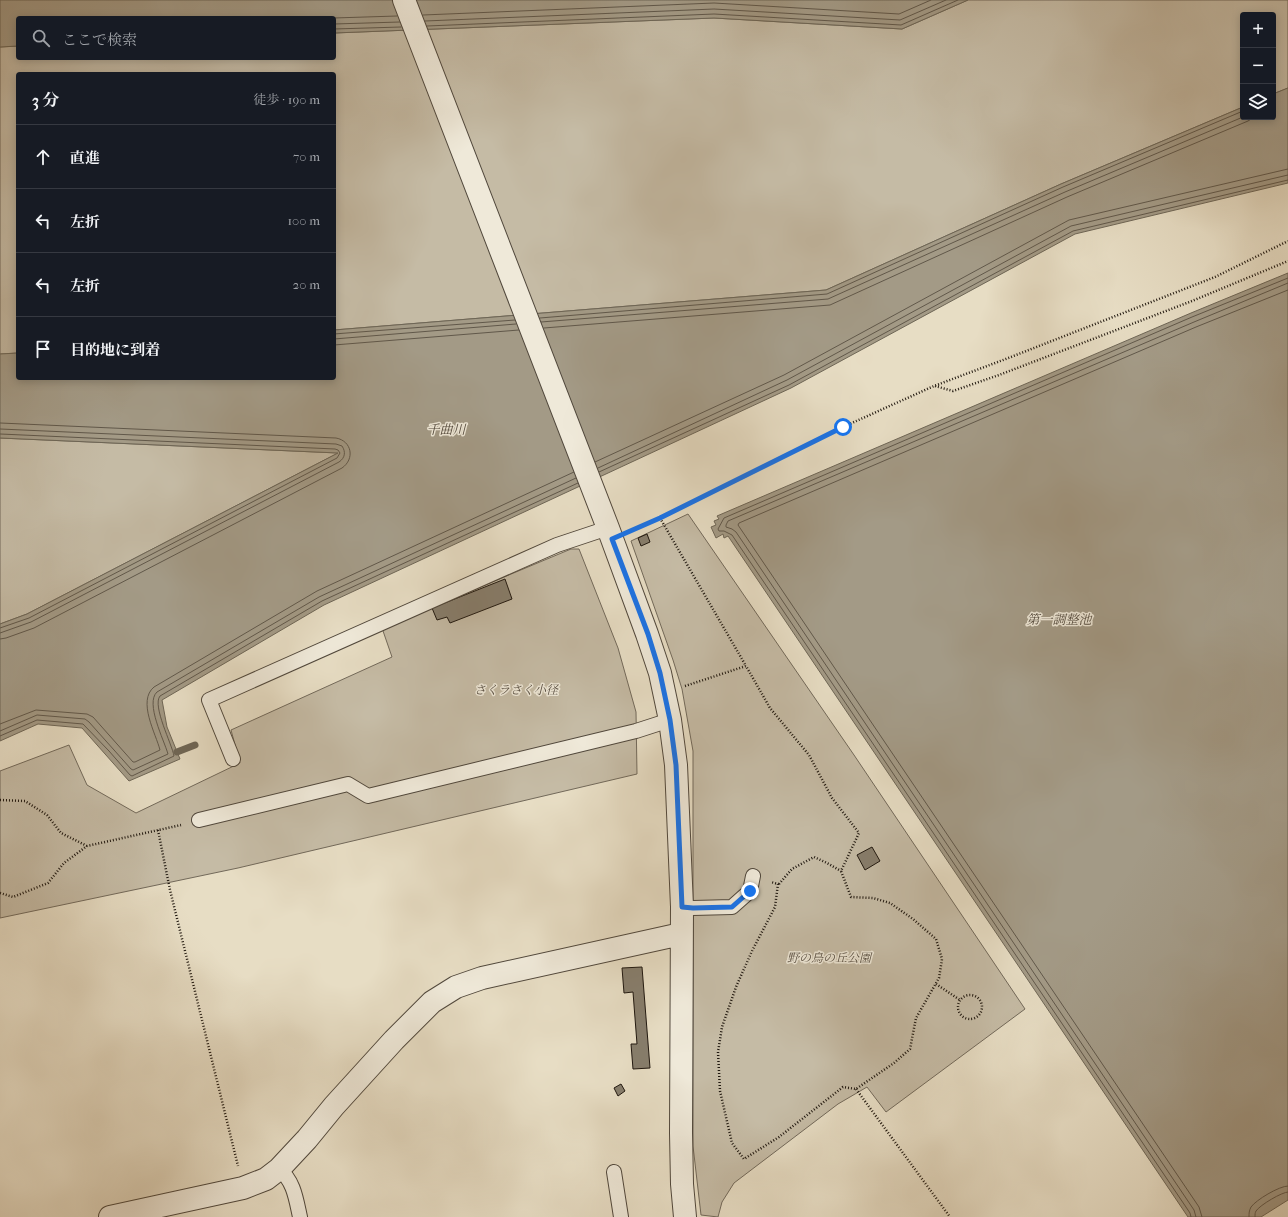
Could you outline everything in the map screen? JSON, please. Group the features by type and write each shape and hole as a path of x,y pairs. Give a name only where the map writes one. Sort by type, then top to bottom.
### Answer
{"street":[{"path":"404,0 608,527 648,634 660,673 670,720 676,765 682,907 681,1133 682,1184 685,1217"},
{"path":"110,1217 243,1188 266,1179 279,1169 307,1139 334,1106 394,1040 432,1002 456,987 482,978 681,934"}],"lane":[{"path":"233,759 209,700 557,545 608,527"},
{"path":"199,820 348,784 368,796 636,731 670,720"},
{"path":"682,907 732,907 750,891 753,876"},
{"path":"279,1169 286,1175 290,1182 300,1217"},
{"path":"614,1172 621,1217"}],"path":[{"path":"608,527 660,518 843,427 934,386 1216,276 1288,241"},
{"path":"934,386 953,391 992,378 1192,301 1288,261"},
{"path":"660,518 770,708 809,755 832,798 859,833 841,871"},
{"path":"682,687 746,666"},
{"path":"0,800 25,801 47,815 61,833 87,846"},
{"path":"0,893 13,897 48,883 64,863 87,846 199,820"},
{"path":"158,830 170,890 243,1188"},
{"path":"814,857 841,871 851,897 873,898 890,903 936,939 942,959 940,978 916,1018 910,1049 894,1063 856,1089 843,1087 779,1137 744,1160 732,1143 720,1091 718,1052 722,1027 736,987 752,951 775,907 778,884 792,869 814,857"},
{"path":"753,876 778,884"},
{"path":"936,984 960,1000"},
{"path":"971,995 978,998 982,1004 980,1016 968,1020 961,1016 958,1008 960,1000 971,995"},
{"path":"856,1089 950,1217"}],"green space":[{"path":"968,0 1288,0 1288,88 1276,93 1276,12 1240,12 1240,108 1061,184 826,290 336,330 336,72 16,72 16,353 0,354 0,47 16,46 16,60 336,60 336,33 714,18 902,29"},
{"path":"0,438 338,453 27,614 0,624"},
{"name":"野の鳥の丘公園","path":"688,514 854,755 1025,1009 886,1112 867,1087 838,1104 734,1183 722,1202 718,1217 701,1215 693,1146 693,751 682,689 631,541"},
{"name":"さくラさく小径","path":"571,549 579,549 618,648 636,712 637,774 238,868 0,918 0,771 69,745 87,785 136,813 240,763 231,730 392,657 382,628"}],"water":[{"path":"0,0 968,0 902,29 714,18 336,33 336,16 16,16 16,46 0,47"},
{"name":"千曲川","path":"1288,88 1288,183 1075,234 791,388 324,605 162,700 167,727 180,759 129,781 82,728 38,724 0,741 0,624 27,614 338,453 0,438 0,354 16,353 16,380 336,380 336,330 826,290 1061,184 1240,108 1240,120 1276,120 1276,93"},
{"name":"第一調整池","path":"1288,273 1288,1200 1261,1217 1188,1217 728,536 724,538 723,534 716,538 711,527 716,525 714,521 719,519 717,516"}],"building":[{"path":"647,534 650,542 641,546 638,538"},
{"path":"505,579 512,599 450,623 447,617 437,620 432,608"},
{"path":"872,847 880,861 865,870 857,855"},
{"path":"642,967 650,1068 633,1069 631,1044 637,1044 633,992 624,993 622,968"},
{"path":"621,1084 625,1091 618,1096 614,1088"}],"waterway":[{"path":"177,752 195,745"}],"route":[{"path":"750,891 732,907 682,907 676,765 670,720 660,673 648,634 612,539 660,518 843,427"}]}
